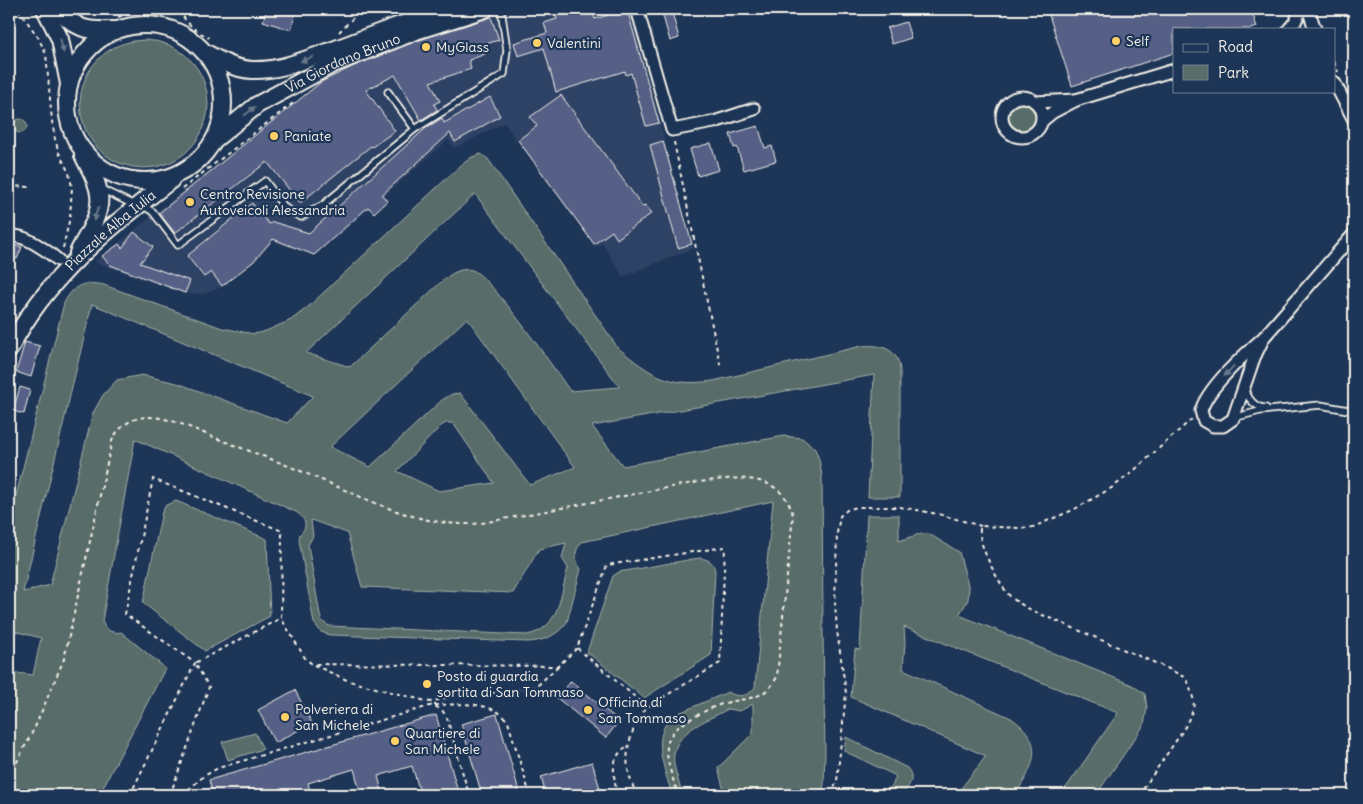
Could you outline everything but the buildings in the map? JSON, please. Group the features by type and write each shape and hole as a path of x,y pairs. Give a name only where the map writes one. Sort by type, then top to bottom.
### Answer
{"main road":[{"path":"45,9 60,38 69,86"},
{"path":"58,9 71,22 91,31 119,29"},
{"name":"Via Giordano Bruno","path":"206,45 224,63 251,70 276,69 404,23 452,9"},
{"name":"Via Giordano Bruno","path":"212,141 257,106 333,64 416,31 485,9"},
{"name":"Piazzale Alba Iulia","path":"141,26 161,27 206,45 222,98 220,123 212,141 200,158 66,261 99,209 99,194 95,181 74,136 68,112 69,86 74,70 87,52 119,29 141,26"},
{"name":"Piazzale Alba Iulia","path":"74,136 80,147 93,161 109,172 121,177 152,181 183,171"},
{"path":"9,350 66,261"}],"street":[{"path":"637,9 672,130 714,122 754,109"},
{"path":"1290,28 1301,9"},
{"path":"1308,9 1315,28"},
{"path":"1076,100 1035,102 1022,97 1015,98 1009,102 1002,114 1004,126 1012,135 1025,137 1036,132 1042,121 1052,112 1076,100 1173,70"},
{"path":"1336,86 1354,120"},
{"path":"1035,102 1039,107 1042,121"},
{"path":"1264,337 1254,358 1233,419 1223,426 1213,426 1204,421 1201,411 1207,396 1249,350 1264,337 1354,234"},
{"path":"9,236 21,236 66,261"}],"lane":[{"path":"95,181 104,191 153,212 178,245 265,181 285,208 301,217 323,204 415,129 504,74 507,50 501,9"},
{"path":"388,92 415,129"},
{"path":"1244,390 1254,404 1261,408 1273,409"},
{"path":"1233,419 1273,409 1320,405 1354,411"}],"path":[{"path":"18,9 38,37 46,54 55,139 72,186 70,217 63,247 66,261"},
{"path":"181,9 181,14 206,45"},
{"path":"335,35 362,9"},
{"path":"177,193 298,98"},
{"path":"672,130 721,369"},
{"path":"9,186 29,187"},
{"path":"831,795 836,781 841,750 846,695 835,603 838,520 842,514 851,508 900,508 938,514 981,526 1034,527 1073,510 1113,487 1201,411"},
{"path":"9,777 36,726 64,659 112,441 120,428 131,421 146,417 169,420 400,512 455,525 482,523 693,483 726,479 755,480 773,486 786,498 793,515 777,676 762,694 747,700 723,703 675,729 668,741 667,751 678,795"},
{"path":"170,795 209,687 195,663 125,614 153,479 282,531 281,618 305,658 312,664 349,681 430,702 450,697 465,697 536,687 577,648 607,565 725,547 720,663 647,707 635,723 628,745 628,769 636,795"},
{"path":"981,526 980,538 990,563 1002,586 1016,601 1031,610 1167,668 1184,677 1188,682 1194,701 1190,716 1184,729 1138,795"},
{"path":"130,795 195,663 281,618"},
{"path":"577,648 647,707"},
{"path":"312,664 558,666"},
{"path":"428,706 430,702"},
{"path":"428,706 439,708 447,718 469,795"},
{"path":"182,795 204,776 218,768 428,706 480,706 500,713 508,722 530,795"},
{"path":"617,795 614,764 618,754 628,745"}],"shaded area":[{"path":"504,9 630,9 693,248 623,277 602,243 595,247 504,123 455,148 448,140 315,256 273,241 254,262 222,287 204,294 185,294 94,262 321,82 400,44"}],"green space":[{"path":"144,40 157,41 169,45 189,59 203,79 207,91 207,117 203,129 189,149 169,163 157,167 144,168 131,167 119,163 99,149 85,129 81,117 80,104 81,91 85,79 99,59 119,45 131,41"},
{"path":"1022,104 1031,108 1035,117 1031,126 1022,130 1013,126 1009,117 1013,108"},
{"path":"17,119 23,119 27,126 23,133 17,133 13,129 13,123"},
{"path":"481,154 488,159 618,348 661,377 684,382 713,381 862,346 883,347 893,353 896,358 900,371 900,497 868,497 874,375 592,426 623,466 784,436 802,438 815,449 822,476 825,751 824,784 819,795 725,795 718,768 753,733 753,704 740,711 728,709 691,729 683,736 674,753 674,764 682,795 672,795 661,753 662,732 666,723 674,715 728,692 739,696 746,695 755,687 773,501 582,542 577,548 576,555 581,569 567,622 559,631 545,639 528,642 330,635 321,632 314,623 299,540 305,525 302,517 296,512 135,439 102,621 107,629 112,632 121,632 165,669 99,795 9,795 9,674 33,675 41,638 14,631 9,633 9,524 64,303 68,297 80,285 91,283 104,285 222,328 254,334 266,331 291,320 308,307 472,157","holes":["475,194 619,387 570,391 522,324 493,288 481,276 468,269 455,272 444,279 350,367 306,353","92,304 313,396 287,423 177,383 142,375 117,380 103,395 93,413 50,585 23,592","467,318 575,467 530,485 460,393 452,394 442,400 370,467 330,447","446,423 452,423 494,483 439,491 397,471 441,426","311,520 347,533 362,587 513,593 539,549 566,543 562,558 568,568 557,610 552,619 537,632 526,635 329,626 322,621 320,615 308,545 313,536"]},
{"path":"176,501 267,539 270,616 205,651 143,603 162,512 166,505"},
{"path":"867,515 899,515 899,541 919,534 929,534 959,552 969,589 968,600 959,615 1132,685 1145,694 1147,708 1144,725 1096,795 1061,795 1118,713 904,627 903,669 1011,718 1029,736 1034,754 1032,764 1015,795 956,795 986,756 851,697 855,649 860,650"},
{"path":"699,558 710,562 715,571 711,655 644,698 587,652 613,576 619,572"},
{"path":"255,733 263,749 228,760 222,742"},
{"path":"846,737 907,768 911,779 902,795 884,795 893,784 896,776 844,751"}],"place":[{"name":"Self","path":"1116,41"},
{"name":"Valentini","path":"537,43"},
{"name":"MyGlass","path":"426,47"},
{"name":"Paniate","path":"274,136"},
{"name":"Centro Revisione Autoveicoli Alessandria","path":"190,202"},
{"name":"Posto di guardia sortita di San Tommaso","path":"427,684"},
{"name":"Officina di San Tommaso","path":"588,710"},
{"name":"Polveriera di San Michele","path":"285,717"},
{"name":"Quartiere di San Michele","path":"395,741"}]}
